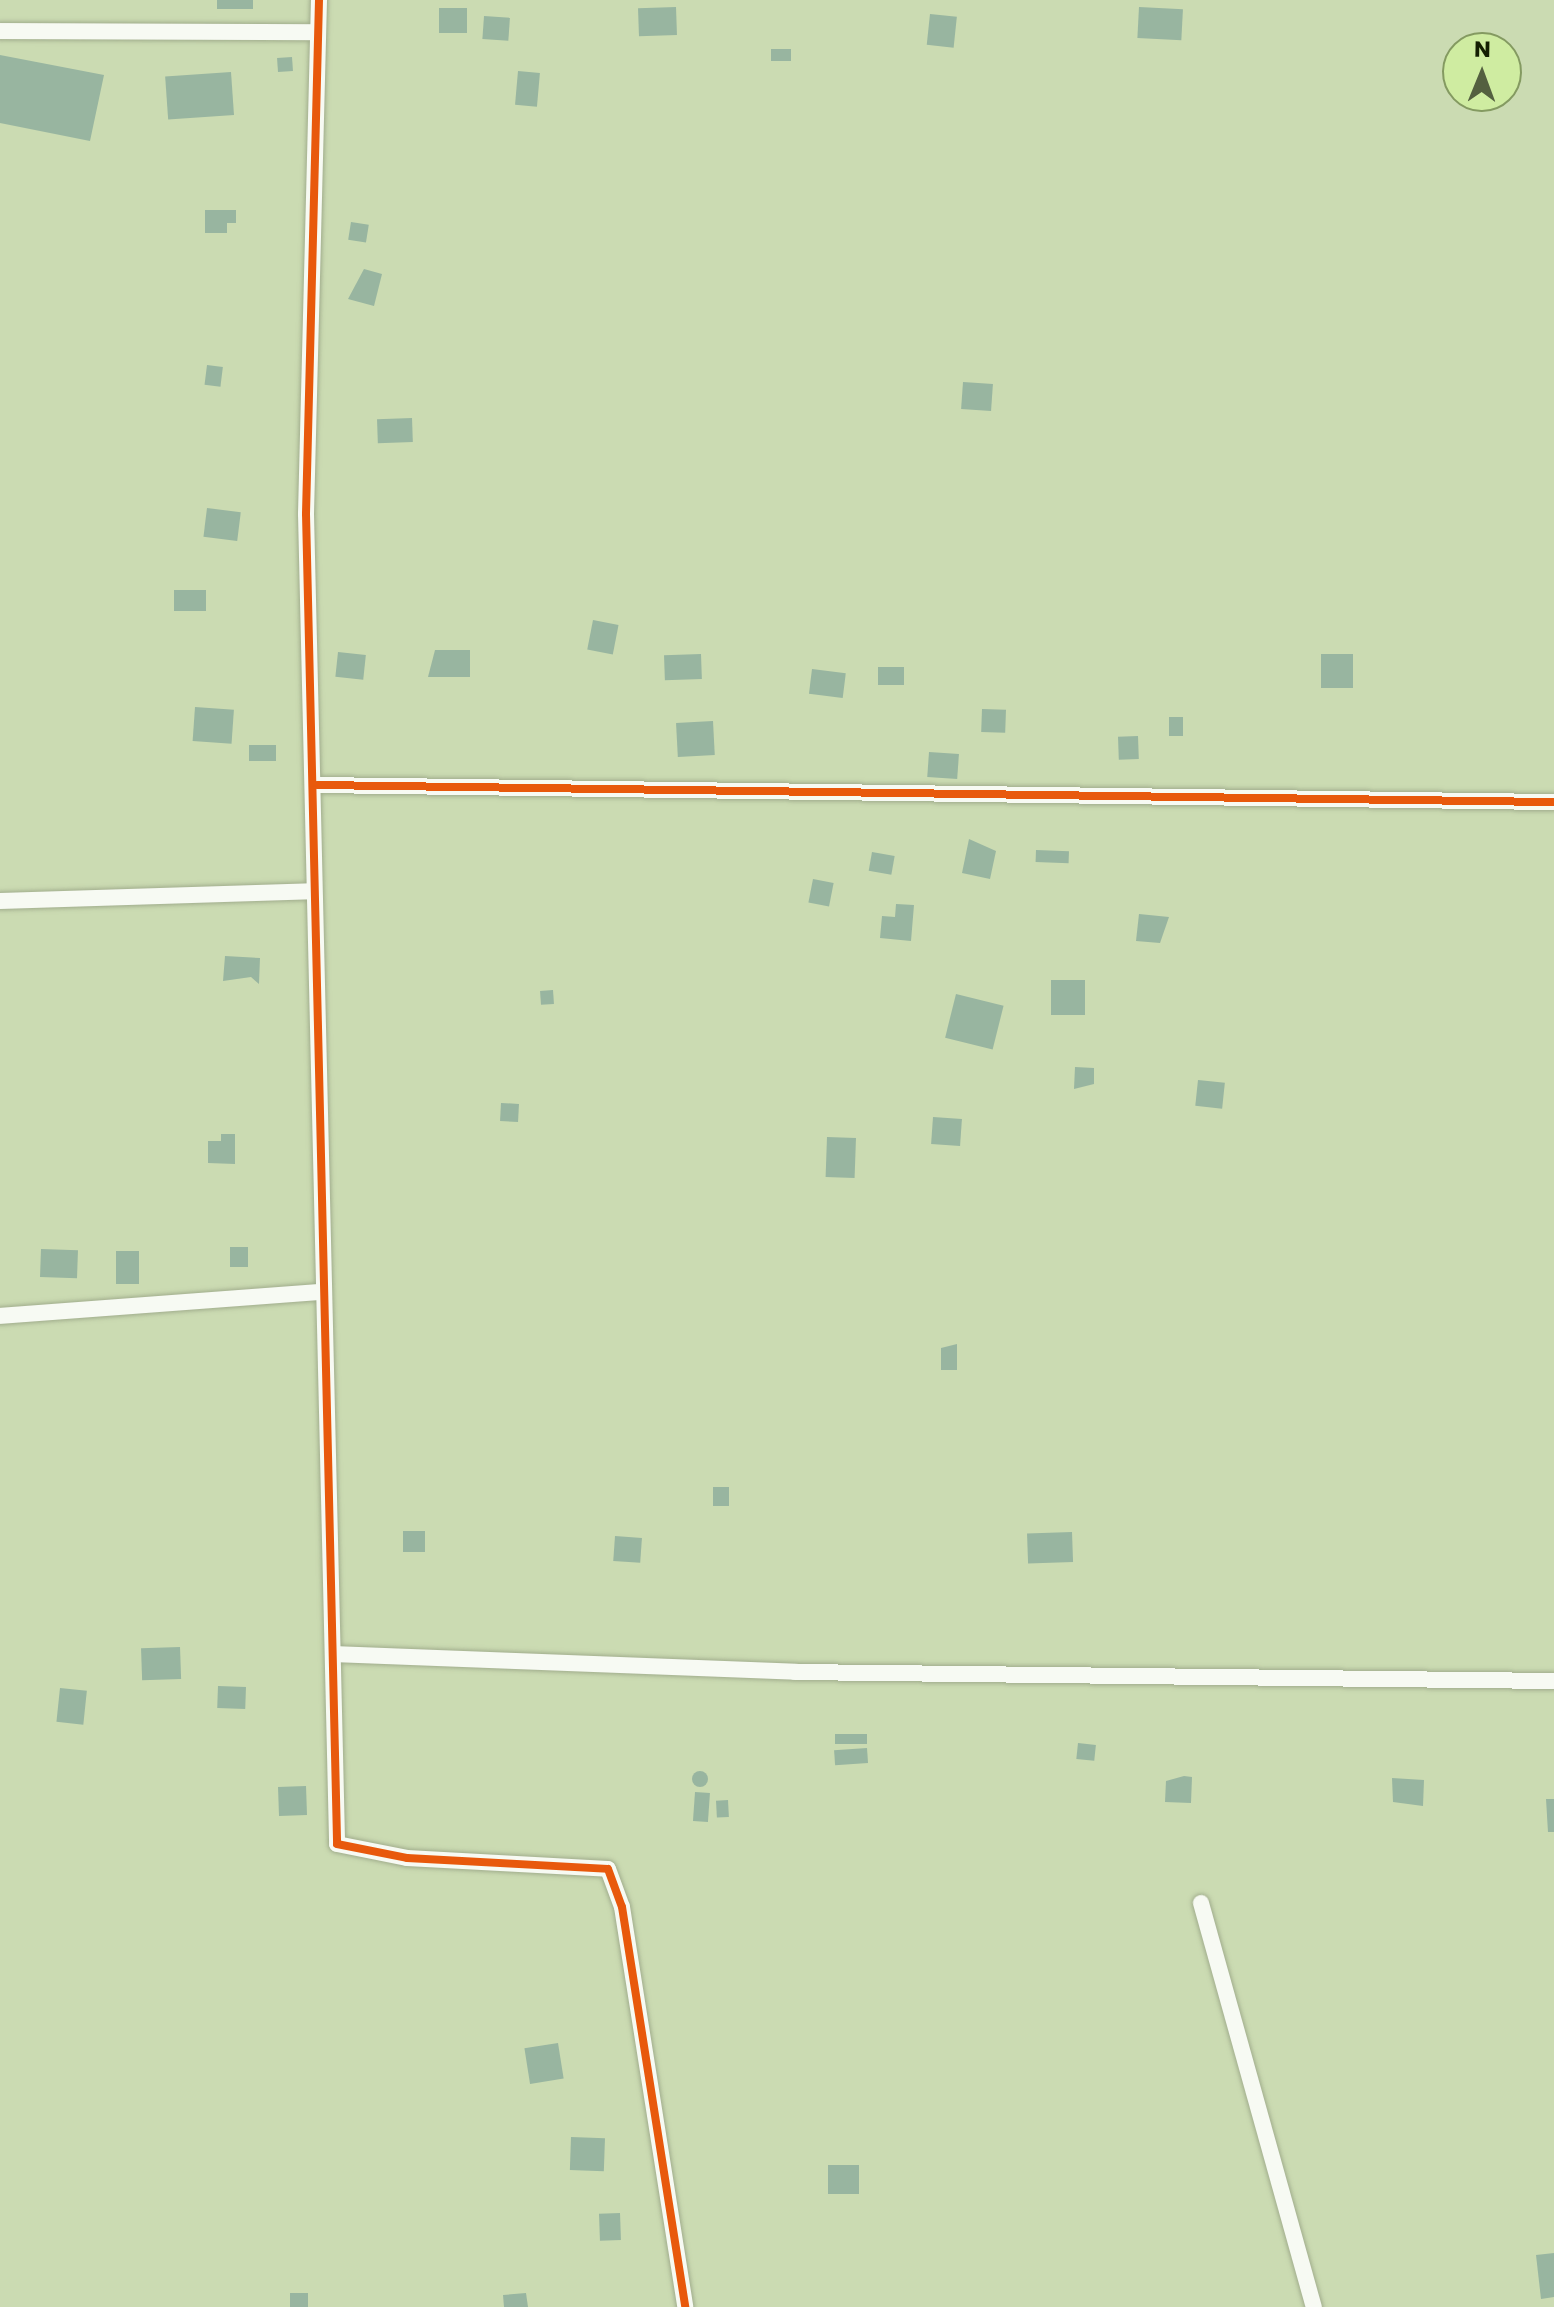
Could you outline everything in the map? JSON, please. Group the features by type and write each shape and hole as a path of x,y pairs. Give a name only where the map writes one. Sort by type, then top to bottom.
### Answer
{"street":[{"path":"319,0 306,514 317,785 312,891 337,1844 407,1858 608,1869 622,1907 685,2307"},
{"path":"0,31 318,32"},
{"path":"317,785 1554,802"},
{"path":"0,901 312,891"},
{"path":"0,1316 321,1292"},
{"path":"334,1654 795,1672 1554,1681"},
{"path":"1201,1903 1314,2307"}],"building":[{"path":"217,0 253,0 253,9 217,9"},
{"path":"676,7 677,35 639,36 638,8"},
{"path":"1139,7 1183,9 1181,40 1137,38"},
{"path":"439,8 467,8 467,33 439,33"},
{"path":"930,14 957,17 954,48 927,45"},
{"path":"484,16 510,18 508,41 482,39"},
{"path":"771,49 791,49 791,61 771,61"},
{"path":"0,55 104,75 90,141 0,123"},
{"path":"292,57 293,71 278,72 277,58"},
{"path":"518,71 540,73 537,107 515,105"},
{"path":"231,72 234,115 168,119 165,77"},
{"path":"205,210 236,210 236,223 227,223 227,233 205,233"},
{"path":"351,222 369,225 366,243 348,240"},
{"path":"364,269 382,274 374,306 348,299"},
{"path":"207,365 223,367 220,387 205,385"},
{"path":"963,382 993,384 991,411 961,409"},
{"path":"412,418 413,442 378,443 377,419"},
{"path":"207,508 241,512 237,541 203,537"},
{"path":"174,590 206,590 206,611 174,611"},
{"path":"593,620 619,625 613,654 587,649"},
{"path":"435,650 470,650 470,677 428,677"},
{"path":"338,652 366,655 363,680 335,677"},
{"path":"701,654 702,679 665,680 664,655"},
{"path":"1321,654 1353,654 1353,688 1321,688"},
{"path":"878,667 904,667 904,685 878,685"},
{"path":"812,669 846,673 843,698 809,694"},
{"path":"195,707 234,710 232,744 193,741"},
{"path":"982,709 1006,710 1005,733 981,732"},
{"path":"1169,717 1183,717 1183,736 1169,736"},
{"path":"713,721 715,755 678,757 676,723"},
{"path":"1138,736 1139,759 1119,760 1118,737"},
{"path":"249,745 276,745 276,761 249,761"},
{"path":"929,752 959,754 957,779 927,777"},
{"path":"969,839 996,851 990,879 962,873"},
{"path":"1036,850 1069,851 1069,863 1036,862"},
{"path":"872,852 895,856 891,875 869,871"},
{"path":"813,879 834,883 829,907 808,903"},
{"path":"896,904 914,905 911,941 880,938 882,916 895,917"},
{"path":"1139,914 1169,917 1160,943 1136,941"},
{"path":"225,956 260,958 259,984 251,977 223,981"},
{"path":"1051,980 1085,980 1085,1015 1051,1015"},
{"path":"553,990 554,1004 541,1005 540,991"},
{"path":"956,994 1004,1006 993,1050 945,1038"},
{"path":"1075,1067 1094,1068 1094,1084 1074,1089"},
{"path":"1198,1080 1225,1083 1222,1109 1195,1106"},
{"path":"501,1103 519,1104 518,1122 500,1121"},
{"path":"933,1117 962,1119 960,1146 931,1144"},
{"path":"221,1134 235,1134 235,1164 208,1163 208,1141 221,1141"},
{"path":"827,1137 856,1138 855,1178 826,1177"},
{"path":"230,1247 248,1247 248,1267 230,1267"},
{"path":"41,1249 78,1250 77,1278 40,1277"},
{"path":"116,1251 139,1251 139,1284 116,1284"},
{"path":"957,1344 957,1370 941,1370 941,1348"},
{"path":"713,1487 729,1487 729,1506 713,1506"},
{"path":"403,1531 425,1531 425,1552 403,1552"},
{"path":"1072,1532 1073,1562 1028,1564 1027,1534"},
{"path":"615,1536 642,1538 640,1563 613,1561"},
{"path":"180,1647 181,1679 142,1680 141,1648"},
{"path":"218,1686 246,1687 245,1709 217,1708"},
{"path":"60,1688 87,1691 83,1725 56,1722"},
{"path":"835,1734 867,1734 867,1744 835,1744"},
{"path":"1078,1743 1096,1745 1094,1761 1076,1759"},
{"path":"867,1748 868,1763 835,1765 834,1750"},
{"path":"700,1771 706,1773 706,1785 700,1787 694,1785 692,1779 694,1773"},
{"path":"1192,1777 1191,1803 1165,1802 1166,1781"},
{"path":"1392,1778 1424,1780 1423,1806 1393,1802"},
{"path":"306,1786 307,1815 279,1816 278,1787"},
{"path":"695,1792 710,1793 708,1822 693,1821"},
{"path":"1546,1799 1554,1799 1554,1832 1548,1832"},
{"path":"728,1800 729,1817 717,1818 716,1801"},
{"path":"558,2043 564,2079 530,2084 524,2048"},
{"path":"571,2137 605,2138 604,2171 570,2170"},
{"path":"828,2165 859,2165 859,2194 828,2194"},
{"path":"620,2213 621,2240 600,2241 599,2214"},
{"path":"1554,2253 1554,2297 1541,2299 1536,2255"},
{"path":"290,2293 308,2293 308,2307 290,2307"},
{"path":"526,2293 528,2307 504,2307 503,2295"}],"cycle path":[{"path":"319,0 306,514 337,1844 407,1858 608,1869 622,1907 685,2307"},
{"path":"317,785 1554,802"}]}
